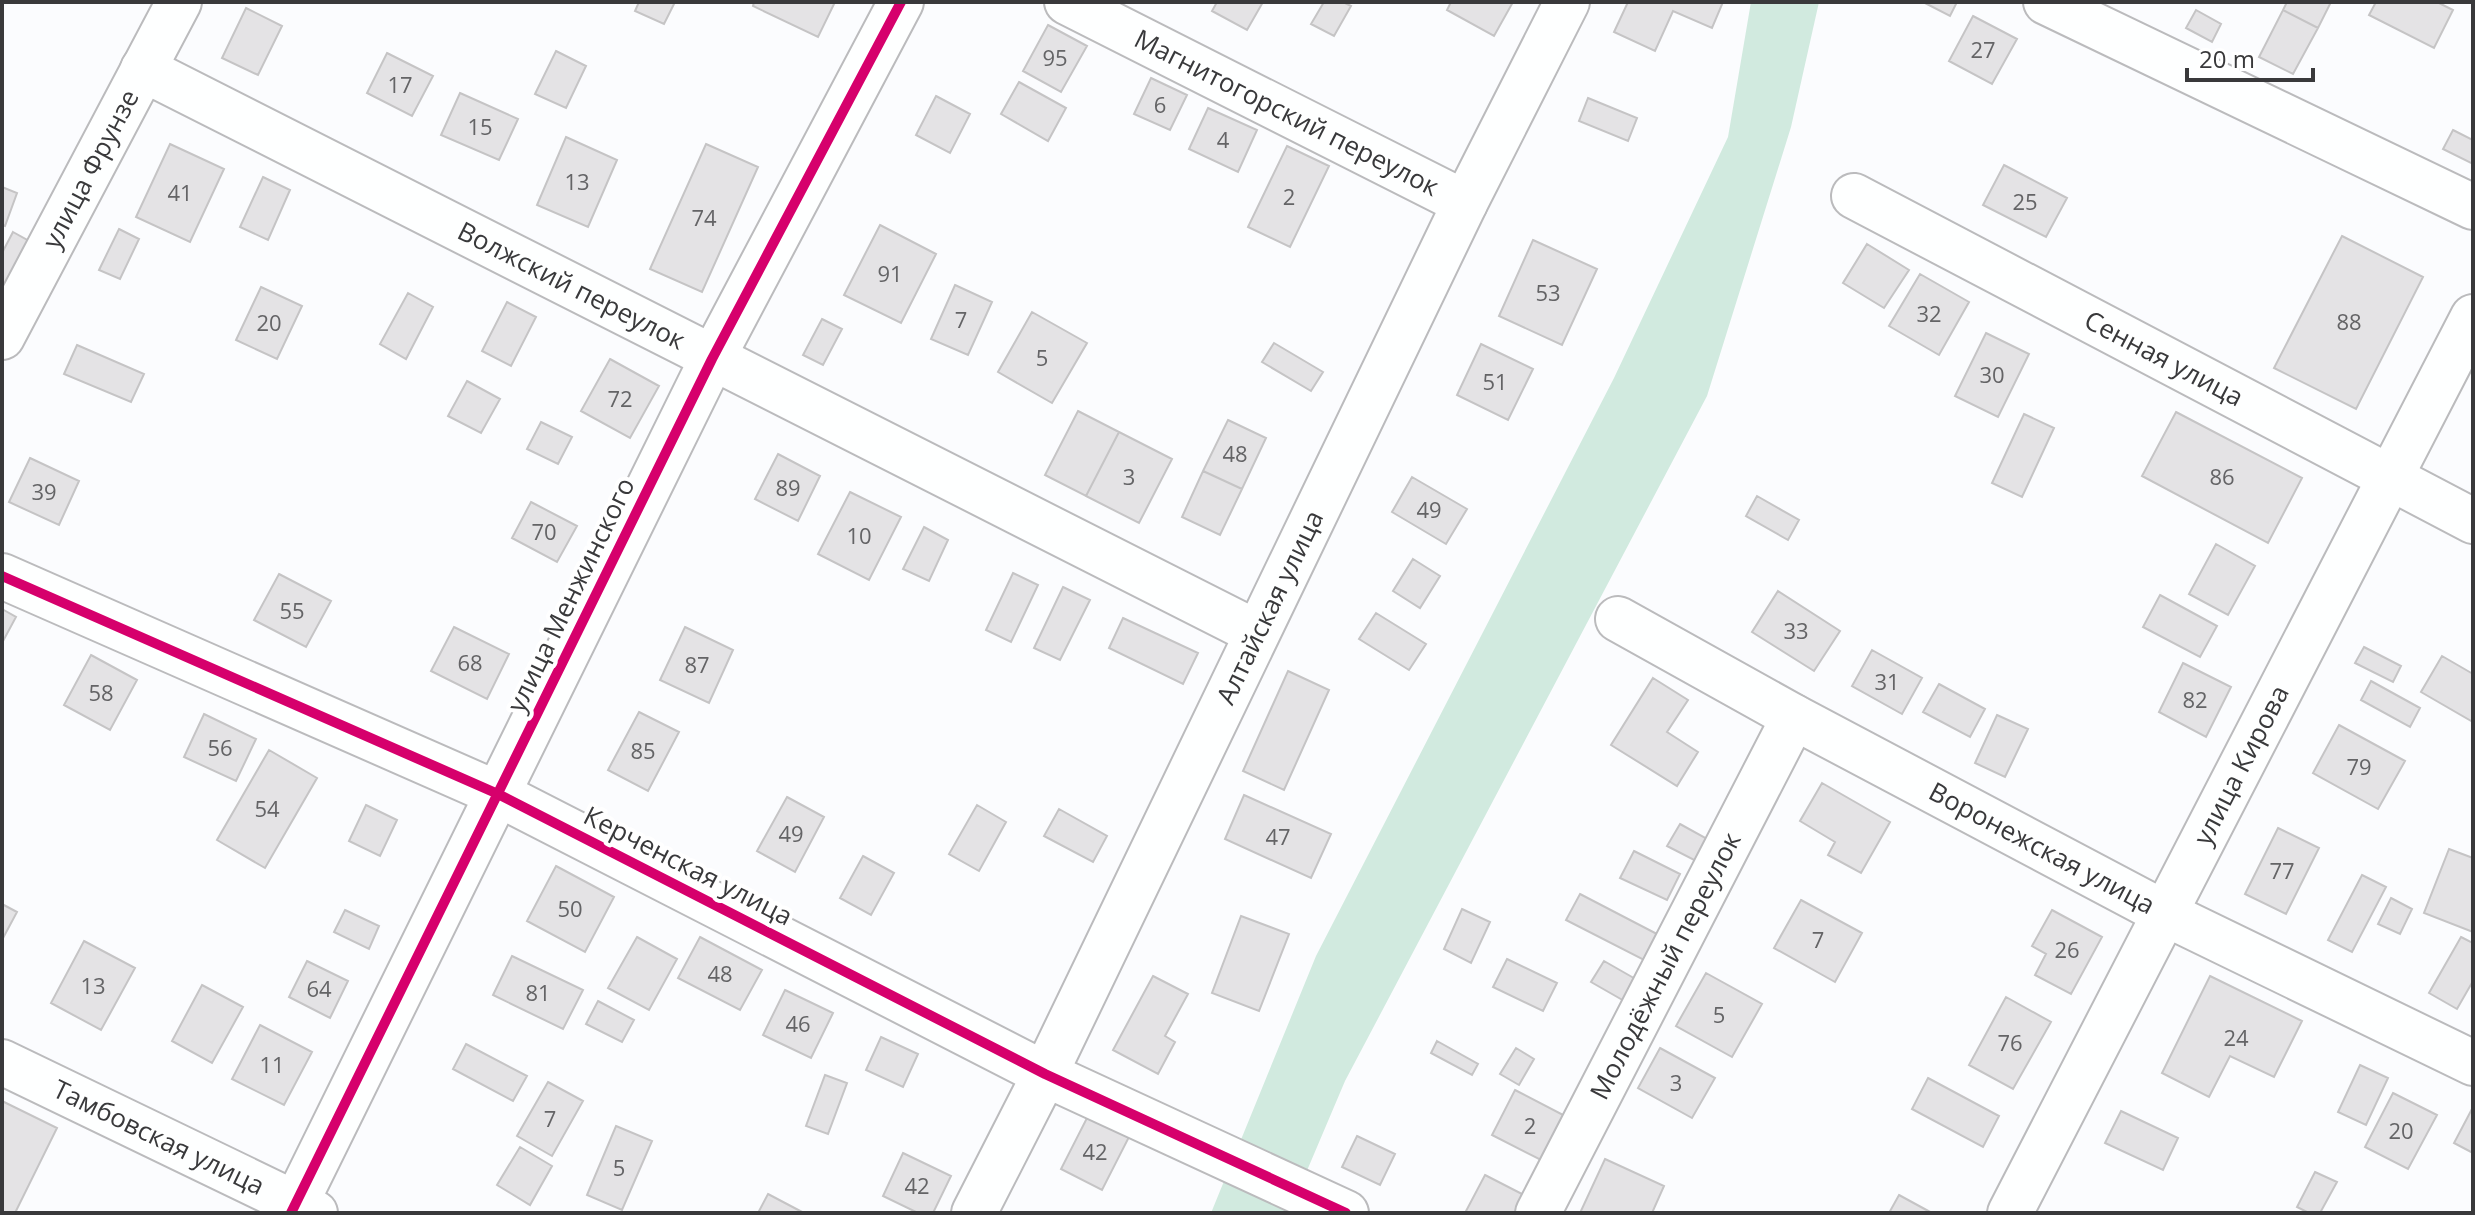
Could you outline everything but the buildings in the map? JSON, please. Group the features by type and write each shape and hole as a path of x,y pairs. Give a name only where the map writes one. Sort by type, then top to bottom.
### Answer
{"street":[{"name":"улица Фрунзе","path":"2,337 179,2"},
{"name":"улица Менжинского","path":"300,1209 498,794 712,359 901,2"},
{"name":"Магнитогорский переулок","path":"1067,2 1465,203"},
{"name":"Алтайская улица","path":"974,1213 1045,1074 1465,203 1567,2"},
{"path":"2046,2 2473,207"},
{"name":"Волжский переулок","path":"143,69 1257,633"},
{"name":"Сенная улица","path":"1854,196 2387,479 2473,521"},
{"name":"улица Кирова","path":"2010,1213 2473,317"},
{"name":"Керченская улица","path":"2,576 498,794 1045,1074 1346,1213"},
{"name":"Воронежская улица","path":"1618,619 1794,717 2164,913 2473,1063"},
{"name":"Молодёжный переулок","path":"1538,1213 1794,717"},
{"name":"Тамбовская улица","path":"2,1062 300,1209"}],"green space":[{"path":"1751,2 1819,2 1791,127 1707,396 1345,1081 1289,1213 1211,1213 1316,956 1614,378 1728,137"}],"cycle path":[{"path":"291,1213 712,359 901,2"},
{"path":"2,576 498,794 1045,1074 1346,1213"}]}
